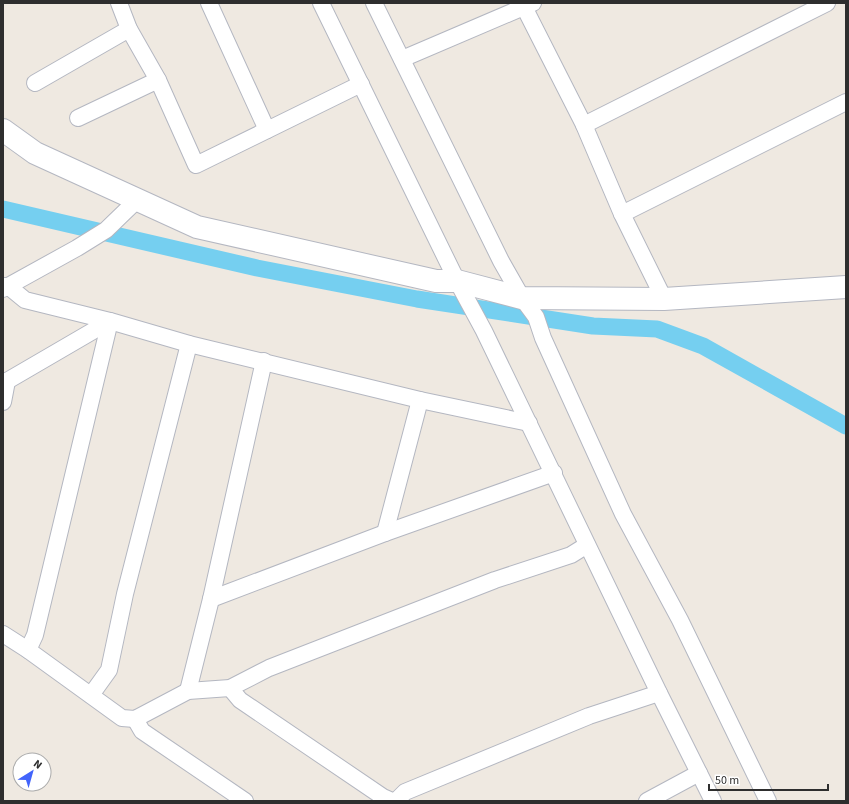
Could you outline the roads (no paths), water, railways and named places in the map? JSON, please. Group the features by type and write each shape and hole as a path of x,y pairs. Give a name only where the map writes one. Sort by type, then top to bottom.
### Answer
{"street":[{"path":"119,3 129,29 158,80 196,165 361,84"},
{"path":"209,3 267,130"},
{"path":"321,3 457,281 484,331 554,473 587,545 712,801"},
{"path":"374,3 501,261 522,298 536,317 543,338 623,514 680,620 768,801"},
{"path":"584,125 827,3"},
{"path":"402,59 526,4 584,125 622,214 664,299"},
{"path":"35,83 129,29"},
{"path":"78,118 158,80"},
{"path":"622,214 846,102"},
{"path":"3,130 35,153 197,228 436,281 457,281 522,298 664,299 846,287"},
{"path":"137,200 106,230 77,248 5,287 26,300 110,321 189,344 420,400 529,423"},
{"path":"3,402 5,382 110,321"},
{"path":"28,650 35,635 110,321"},
{"path":"91,695 109,670 125,594 189,344"},
{"path":"188,691 211,599 264,361"},
{"path":"385,533 420,400"},
{"path":"211,599 385,533 554,473"},
{"path":"3,634 28,650 122,718 135,719 188,691 230,688 268,668 495,580 571,555 587,545"},
{"path":"230,688 240,700 383,798 392,801"},
{"path":"396,801 404,792 589,716 659,693"},
{"path":"135,719 142,731 245,801"},
{"path":"647,801 699,773"}],"waterway":[{"path":"3,209 257,268 417,299 593,326 657,329 703,346 846,426"}]}
